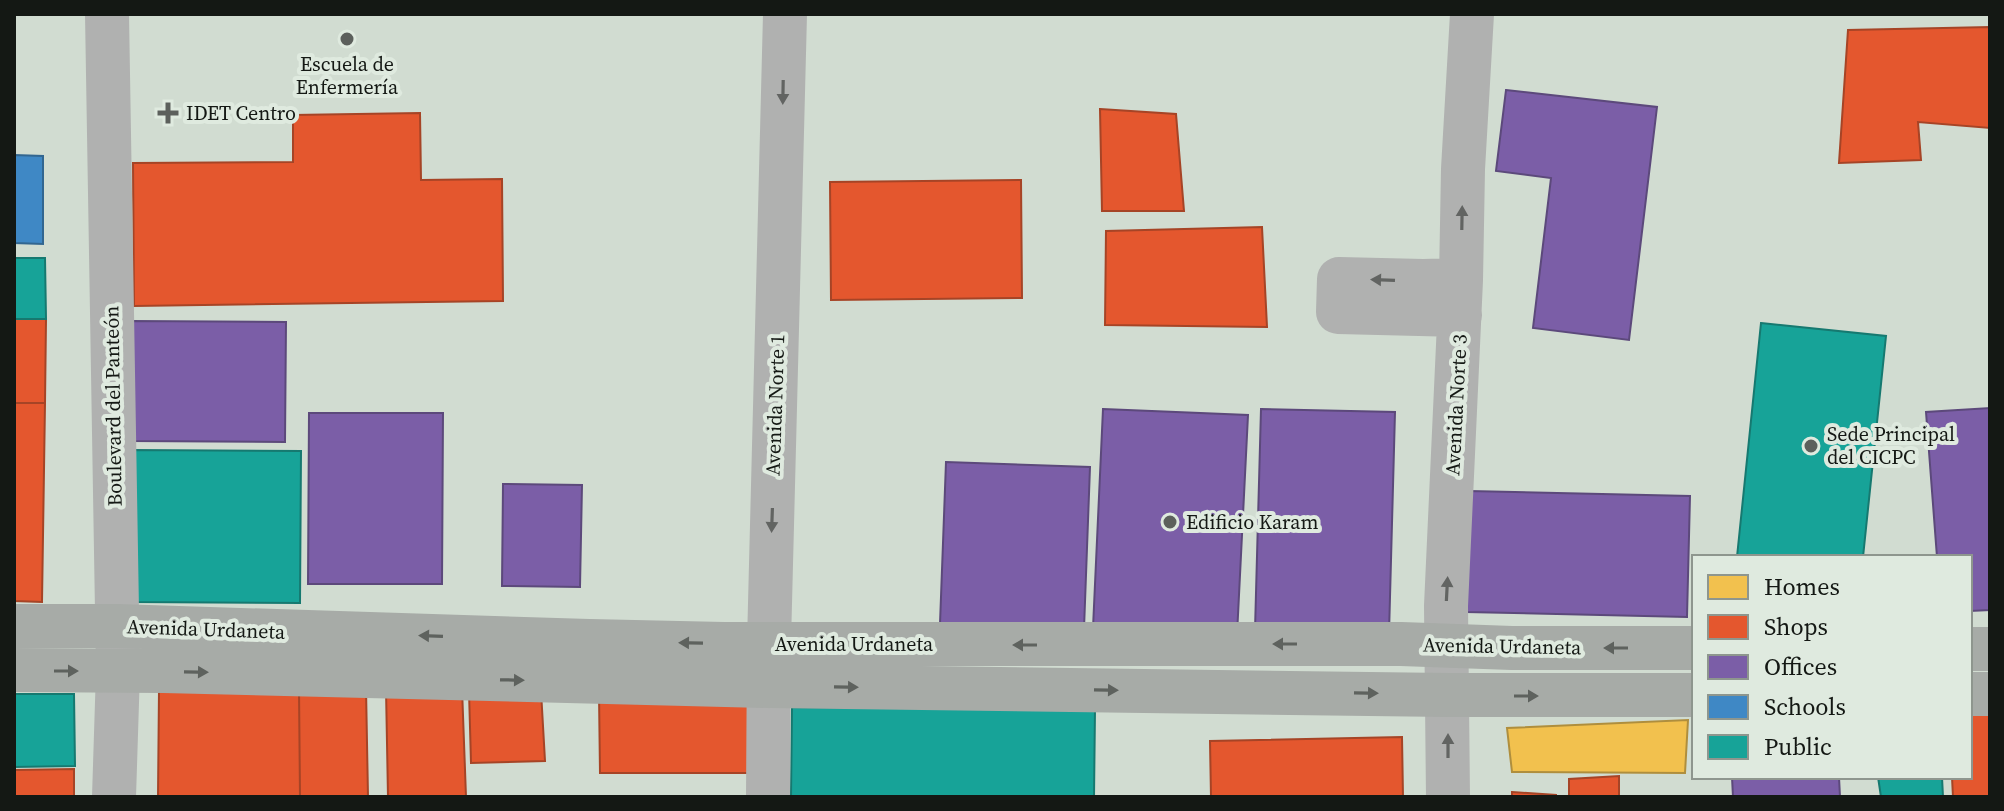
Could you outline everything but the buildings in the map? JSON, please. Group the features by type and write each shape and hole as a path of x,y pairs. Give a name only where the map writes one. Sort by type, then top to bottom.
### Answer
{"main road":[{"name":"Avenida Urdaneta","path":"14,626 117,626 589,641 768,665 834,645 1692,648"},
{"name":"Avenida Urdaneta","path":"14,670 768,665 1448,695 1692,695"}],"street":[{"name":"Boulevard del Panteón","path":"107,14 118,671 114,797"},
{"name":"Avenida Norte 1","path":"768,797 768,665 785,14"},
{"name":"Avenida Norte 3","path":"1448,797 1446,606 1461,297 1480,170 1472,14"}],"shaded area":[{"path":"14,14 1990,14 1990,797 14,797"}],"place":[{"name":"Escuela de Enfermería","path":"347,39"},
{"name":"IDET Centro","path":"168,113"},
{"name":"Sede Principal del CICPC","path":"1811,446"},
{"name":"Edificio Karam","path":"1170,522"}]}
